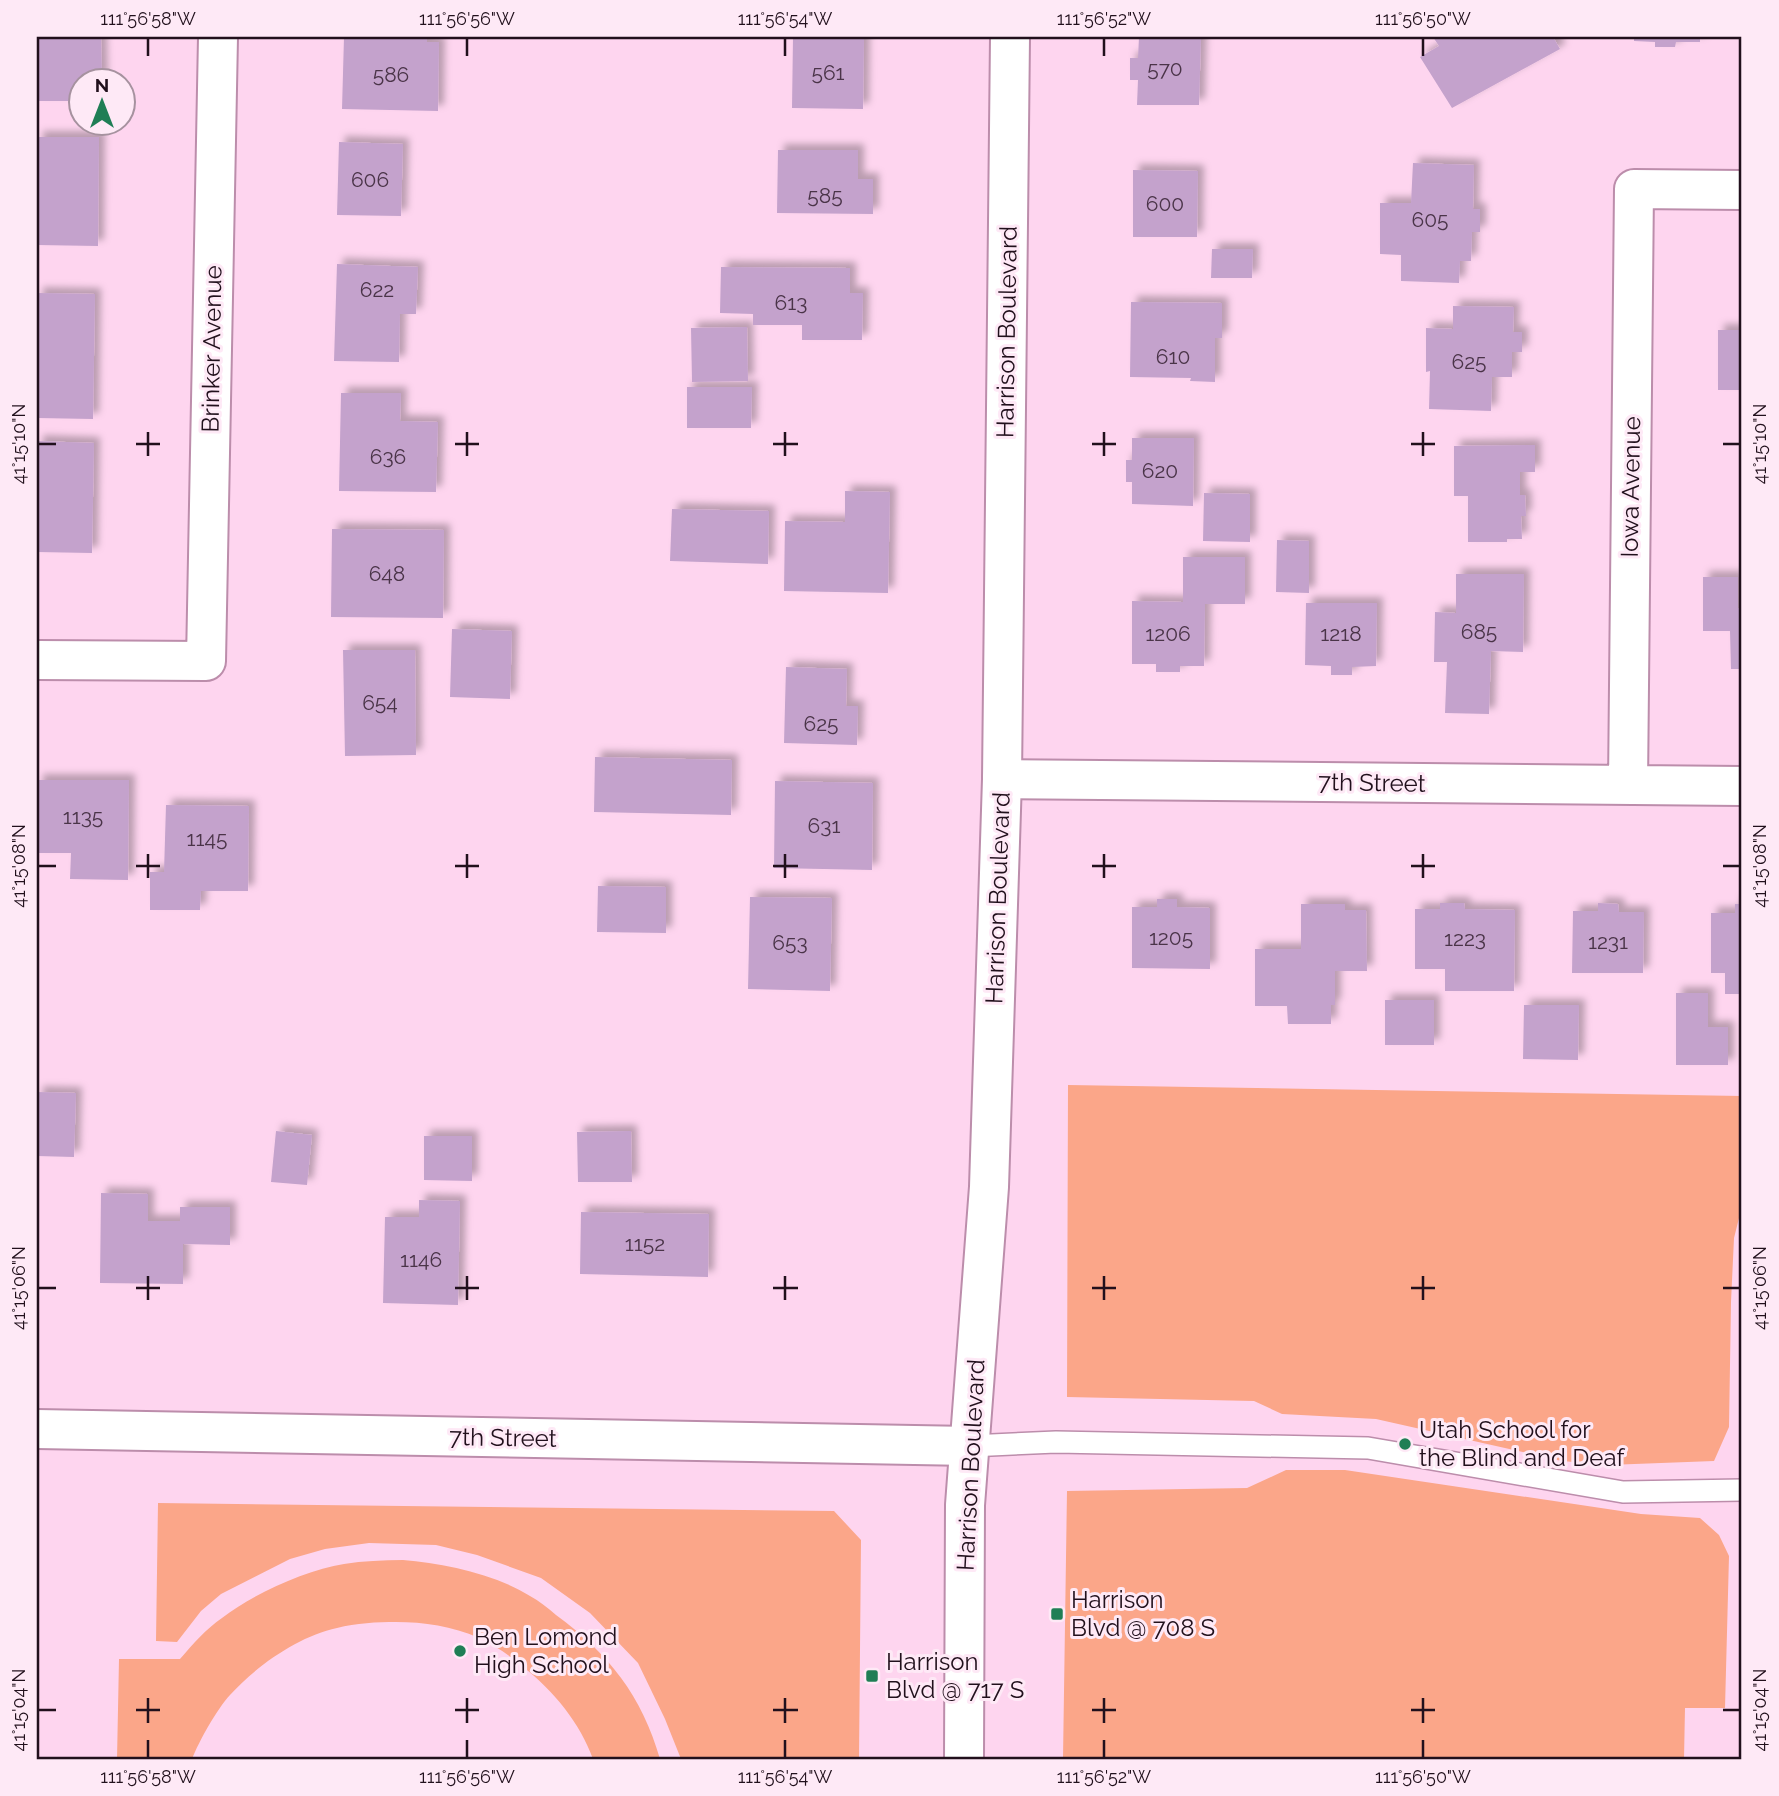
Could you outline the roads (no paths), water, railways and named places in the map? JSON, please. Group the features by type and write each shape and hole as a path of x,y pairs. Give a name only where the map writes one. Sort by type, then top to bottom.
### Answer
{"street":[{"name":"Brinker Avenue","path":"37,660 206,661 218,37"},
{"name":"Harrison Boulevard","path":"964,1759 965,1505 989,1187 1002,779 1010,37"},
{"name":"Iowa Avenue","path":"1628,785 1634,189 1742,190"},
{"name":"7th Street","path":"1002,779 1742,786"},
{"name":"7th Street","path":"37,1429 970,1446"}],"lane":[{"path":"970,1446 1056,1442 1368,1448 1623,1492 1742,1490"}],"place":[{"name":"Utah School for the Blind and Deaf","path":"1405,1444"},
{"name":"Harrison Blvd @ 708 S","path":"1057,1614"},
{"name":"Ben Lomond High School","path":"460,1651"},
{"name":"Harrison Blvd @ 717 S","path":"872,1676"}]}
